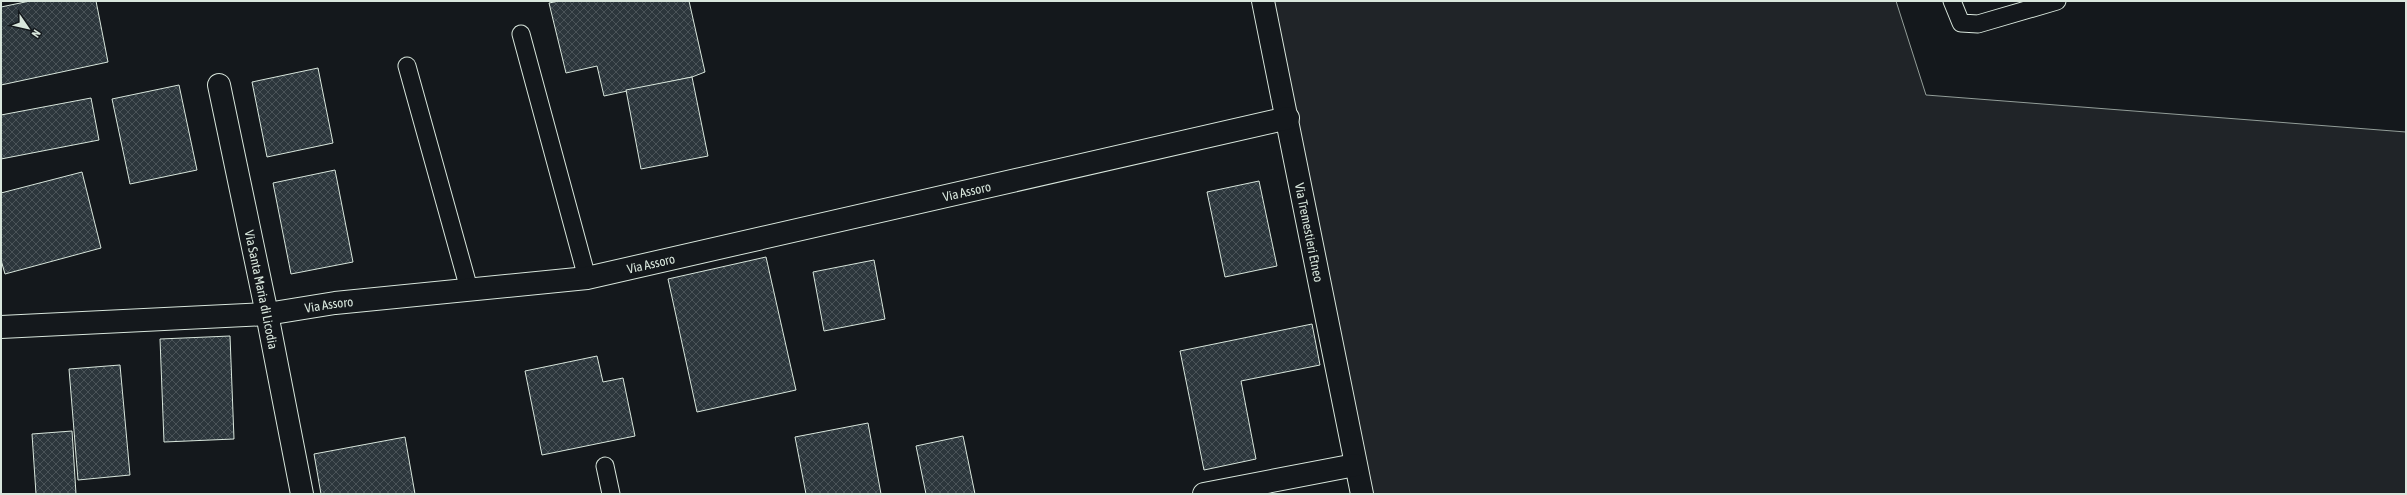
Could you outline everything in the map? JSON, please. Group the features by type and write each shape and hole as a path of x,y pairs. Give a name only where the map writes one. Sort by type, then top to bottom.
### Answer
{"street":[{"name":"Via Tremestieri Etneo","path":"1263,1 1288,118 1355,465 1362,494"},
{"name":"Via Santa Maria di Licodia","path":"219,85 267,314 302,494"},
{"name":"Via Assoro","path":"1,327 267,314 335,303 586,278 1288,118"},
{"path":"1204,494 1355,465"}],"lane":[{"path":"1952,1 1961,23 1978,24 2057,1"},
{"path":"521,34 586,278"},
{"path":"406,66 469,289"},
{"path":"605,466 611,494"}],"shaded area":[{"path":"1263,1 1896,1 1926,95 2406,132 2406,494 1362,494"}],"building":[{"path":"30,1 96,1 108,62 1,85 1,7"},
{"path":"559,1 689,1 705,72 692,77 604,96 597,66 566,73 549,3"},
{"path":"318,68 333,143 267,157 252,82"},
{"path":"692,77 708,156 641,169 626,90"},
{"path":"179,85 197,170 130,184 112,99"},
{"path":"91,98 99,140 1,159 1,115"},
{"path":"335,170 353,262 291,274 273,183"},
{"path":"82,172 101,248 5,274 1,260 1,193"},
{"path":"1259,181 1277,266 1225,277 1207,192"},
{"path":"766,257 796,390 697,412 668,279"},
{"path":"874,260 885,319 824,331 813,272"},
{"path":"1312,324 1320,365 1241,381 1256,459 1204,470 1180,351"},
{"path":"230,336 234,439 164,442 160,339"},
{"path":"597,356 603,382 623,378 635,436 542,455 525,371"},
{"path":"120,365 130,475 78,480 69,369"},
{"path":"868,423 881,494 806,494 795,437"},
{"path":"72,431 76,494 36,494 32,434"},
{"path":"963,436 975,494 926,494 916,446"},
{"path":"405,437 415,494 321,494 314,454"}]}
